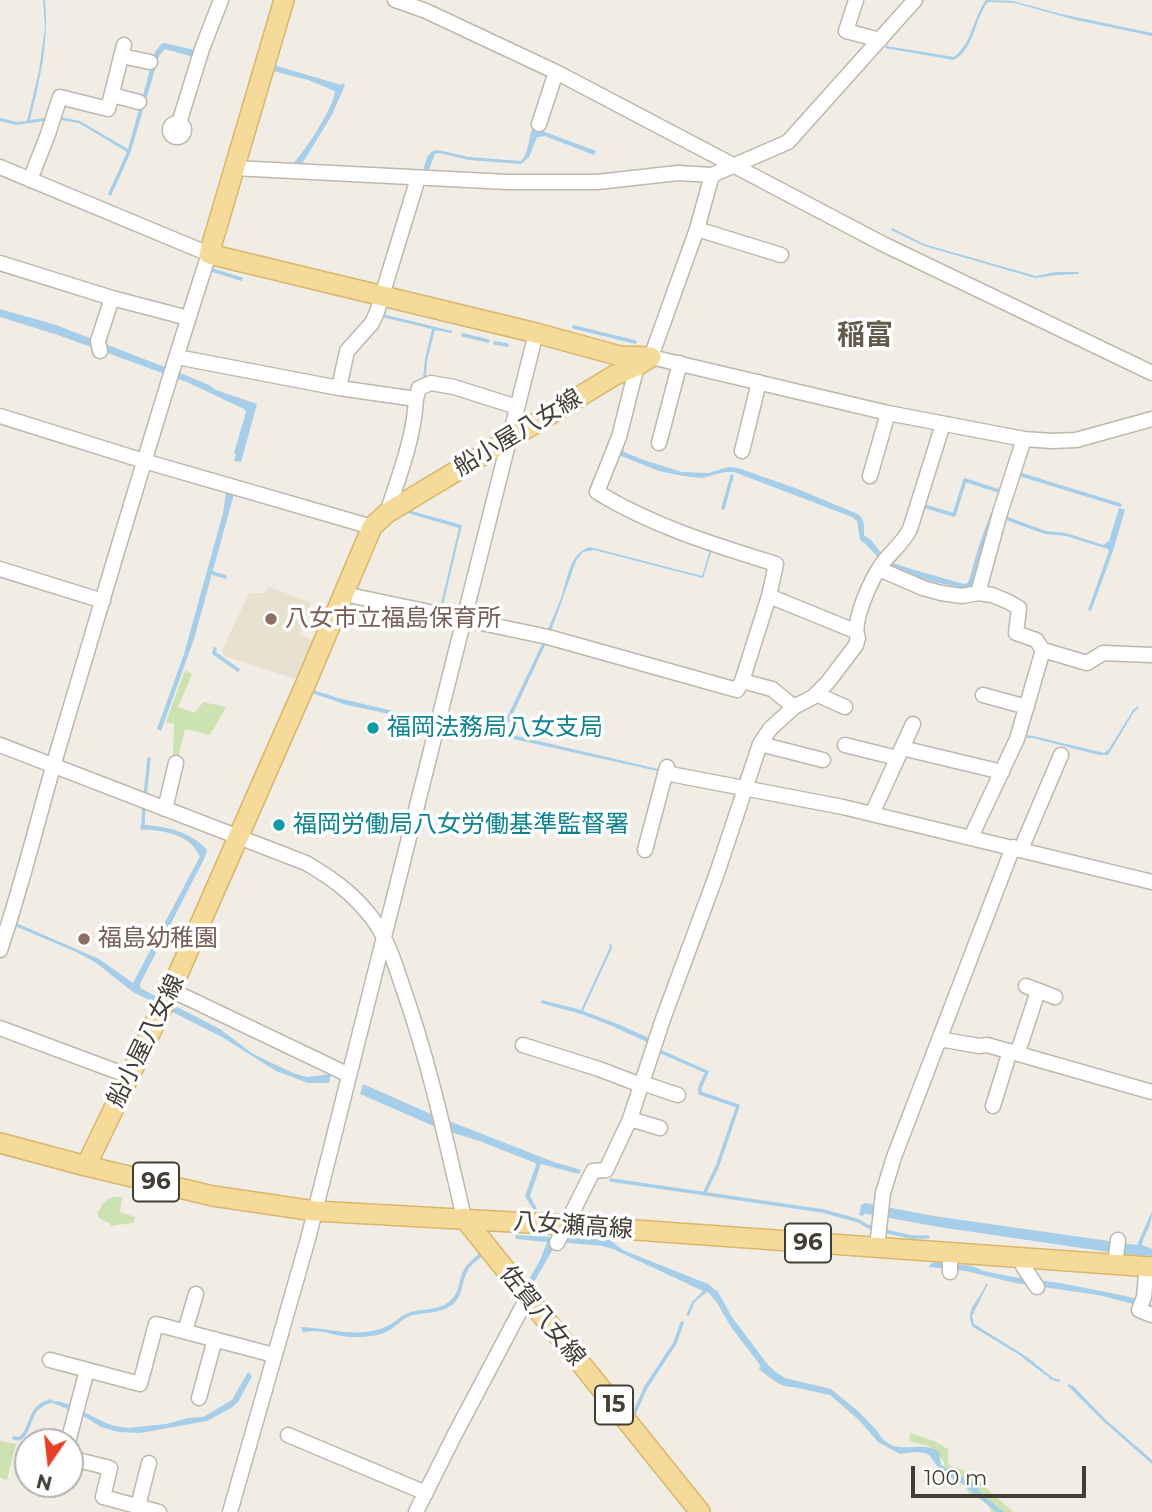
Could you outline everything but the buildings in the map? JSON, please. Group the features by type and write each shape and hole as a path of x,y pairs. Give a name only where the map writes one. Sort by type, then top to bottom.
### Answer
{"main road":[{"path":"284,0 209,254 536,333 644,362"},
{"name":"船小屋八女線","path":"86,1166 171,990 372,527 387,513 510,437 615,375 644,362"},
{"name":"八女瀬高線","path":"0,1143 86,1166 232,1199 315,1211 464,1218 561,1235 877,1241 1149,1271"},
{"name":"佐賀八女線","path":"464,1218 700,1512"}],"street":[{"path":"179,123 202,49 221,0"},
{"path":"395,0 426,11 556,72 883,244 1152,373"},
{"path":"856,0 846,31 880,40"},
{"path":"234,168 508,182 597,182 678,173 712,175 788,142 915,0"},
{"path":"30,180 60,97 108,109 123,50 150,62"},
{"path":"539,124 556,72"},
{"path":"112,95 139,102"},
{"path":"0,167 209,254 144,461 0,950"},
{"path":"344,594 548,637 737,690 769,596 776,564 712,544 623,508 597,492 644,362 697,229 712,175"},
{"path":"340,388 348,351 372,323 418,178"},
{"path":"697,229 781,255"},
{"path":"0,262 112,298 188,318"},
{"path":"100,351 98,341 112,298"},
{"path":"230,1512 315,1211 536,333"},
{"path":"177,357 340,388 416,399"},
{"path":"644,362 680,363 888,413 1024,439 1076,439 1152,419"},
{"path":"659,443 680,363"},
{"path":"387,513 416,414 419,387 431,383 454,387 517,407"},
{"path":"742,451 759,383"},
{"path":"870,476 888,413"},
{"path":"0,416 372,527"},
{"path":"561,1235 593,1171 606,1170 630,1119 760,744 770,729 794,707 816,694 828,682 856,645 858,638 855,631 865,597 883,564 910,529 943,424"},
{"path":"978,593 998,517 1024,439"},
{"path":"883,564 923,588 962,596 978,593 992,595 1009,602 1019,608 1016,633 1036,640 1043,650 1087,663 1103,653 1152,655"},
{"path":"0,569 103,601"},
{"path":"769,596 855,631"},
{"path":"971,837 1017,739 1043,650"},
{"path":"742,681 772,689 794,707"},
{"path":"816,694 845,707"},
{"path":"983,695 1027,708"},
{"path":"872,814 913,723"},
{"path":"760,744 823,760"},
{"path":"0,745 306,863 341,884 370,914 395,964 417,1027 464,1218"},
{"path":"845,745 1002,772"},
{"path":"877,1241 883,1193 894,1157 1017,848 1061,755"},
{"path":"165,809 176,763"},
{"path":"645,850 666,770 872,814 1152,882"},
{"path":"993,1106 1014,1052 1032,989 1055,997"},
{"path":"171,990 349,1075"},
{"path":"0,1028 129,1076"},
{"path":"939,1039 987,1045 1152,1092"},
{"path":"523,1045 678,1095"},
{"path":"630,1119 660,1128"},
{"path":"1116,1256 1118,1240"},
{"path":"1145,1307 1149,1271"},
{"path":"185,1331 195,1294"},
{"path":"416,1512 464,1404 527,1298"},
{"path":"50,1360 140,1384 156,1324 274,1355"},
{"path":"199,1398 215,1339"},
{"path":"72,1428 87,1370"},
{"path":"289,1435 426,1493"},
{"path":"84,1462 110,1468 103,1497 159,1512"},
{"path":"138,1506 149,1463"}],"shaded area":[{"name":"八女市立福島保育所","path":"268,586 311,603 300,634 315,641 299,680 224,656 222,650 249,593 264,593"}],"green space":[{"path":"185,670 192,674 178,707 195,713 203,702 226,707 210,735 185,729 178,758 173,756 174,724 166,722"},
{"path":"122,1197 120,1212 135,1217 133,1223 110,1226 111,1224 99,1218 97,1213 105,1201"},
{"path":"910,1433 948,1449 949,1465 969,1472 1013,1512 991,1512 989,1504 970,1496 964,1483 946,1472 943,1460 929,1446 909,1441"},
{"path":"0,1441 14,1444 7,1480 0,1478"}],"water":[{"path":"43,0 46,16 45,46 30,120 51,117 51,120 16,125 0,121 0,118 27,121 39,71 45,27"},
{"path":"986,0 1013,1 1152,33 1152,36 1072,19 1015,3 988,2 966,48 954,60 885,48 886,46 954,57 969,38"},
{"path":"162,43 195,50 193,57 165,49 159,56 130,154 111,196 108,194 127,152 79,123 60,120 60,117 80,121 128,149 155,52"},
{"path":"274,65 345,85 332,115 300,167 290,167 317,130 335,91 308,80 273,71"},
{"path":"538,126 545,132 596,151 594,155 545,136 537,137 529,157 521,164 469,160 439,153 435,154 428,172 423,171 429,154 438,150 469,157 521,161 526,154 533,128"},
{"path":"892,228 924,244 1036,276 1056,272 1079,272 1035,278 924,246 891,230"},
{"path":"0,309 56,325 257,404 241,462 234,461 234,453 246,412 244,409 187,382 0,317"},
{"path":"382,314 452,331 435,330 427,360 426,380 423,379 425,359 432,329 382,317"},
{"path":"622,445 624,452 682,472 709,473 728,467 738,468 795,488 858,514 863,521 864,535 887,561 964,584 969,580 991,513 1046,531 1066,533 1103,545 1109,541 1119,508 1125,510 1091,611 1088,610 1108,549 1066,536 1045,534 1003,519 994,521 971,587 962,588 914,576 888,566 860,540 857,521 852,517 734,472 702,478 659,471 616,454"},
{"path":"226,492 234,494 194,639 161,731 157,729 184,654 223,513"},
{"path":"404,509 462,525 442,609 440,608 459,528 404,512"},
{"path":"590,547 702,576 712,550 703,578 594,550 583,552 576,561 551,631 548,629 573,561 583,550"},
{"path":"544,640 547,641 504,733 662,772 455,726 456,722 500,732"},
{"path":"313,690 420,716 418,720 347,705 312,693"},
{"path":"1138,706 1108,755 1027,738 1027,735 1033,736 1104,753"},
{"path":"140,825 158,826 185,834 207,850 140,988 220,1029 253,1054 293,1073 307,1077 331,1074 329,1083 308,1083 276,1071 222,1037 133,992 95,962 15,926 16,923 99,959 133,983 200,856 185,840 166,832 141,830"},
{"path":"609,943 612,948 583,1011 651,1039 649,1043 584,1015 541,1003 542,1000 581,1010 610,947"},
{"path":"363,1084 431,1114 581,1170 579,1174 541,1164 530,1196 537,1209 533,1209 525,1196 535,1163 438,1128 360,1094"},
{"path":"865,1203 934,1216 1137,1245 1152,1211 1142,1245 1152,1249 1152,1256 939,1227 868,1214 859,1215 861,1205"},
{"path":"515,1235 610,1240 623,1250 708,1284 718,1292 732,1317 777,1373 785,1378 831,1389 858,1411 891,1445 932,1448 939,1452 941,1465 975,1484 982,1495 1004,1512 996,1512 961,1483 943,1474 929,1455 915,1452 900,1454 878,1442 860,1421 830,1395 779,1384 759,1369 760,1365 709,1293 699,1298 689,1316 686,1315 692,1302 703,1291 613,1249 557,1242 533,1284 528,1281 547,1242 516,1239"},
{"path":"480,1253 482,1256 467,1272 458,1298 447,1308 410,1316 388,1331 375,1336 345,1337 314,1331 303,1333 301,1327 352,1332 373,1331 387,1327 411,1312 443,1306 454,1296 465,1267"},
{"path":"933,1262 972,1266 1014,1277 1121,1295 1152,1305 1152,1311 1098,1295 1015,1283 966,1271 928,1267"},
{"path":"986,1284 972,1316 974,1324 1027,1357 1060,1382 1052,1380 1018,1354 973,1327 970,1321 971,1310"},
{"path":"248,1372 252,1376 238,1402 231,1408 207,1421 140,1433 119,1432 101,1427 80,1414 50,1402 58,1401 70,1405 115,1426 128,1428 166,1424 203,1417 232,1400"},
{"path":"1068,1384 1152,1460 1152,1464 1103,1421"}],"waterway":[{"path":"212,270 241,279"},
{"path":"574,327 635,342"},
{"path":"463,335 488,341"},
{"path":"495,343 507,345"},
{"path":"1022,475 1120,505"},
{"path":"723,508 732,476"},
{"path":"921,505 954,515 965,480 1002,490"},
{"path":"210,572 225,577"},
{"path":"215,649 214,653 238,670"},
{"path":"145,796 149,759"},
{"path":"143,827 144,804"},
{"path":"657,1050 707,1072 700,1093 738,1106 717,1167 704,1194"},
{"path":"611,1180 823,1211 877,1229"},
{"path":"884,1231 911,1237 928,1237"},
{"path":"633,1416 646,1387 675,1343 682,1323"},
{"path":"28,1428 38,1408 51,1401"}],"place":[{"name":"八女市立福島保育所","path":"271,619"},
{"name":"福岡法務局八女支局","path":"373,728"},
{"name":"福岡労働局八女労働基準監督署","path":"279,825"},
{"name":"福島幼稚園","path":"84,939"}],"district":[{"name":"稲富","path":"865,336"}]}
